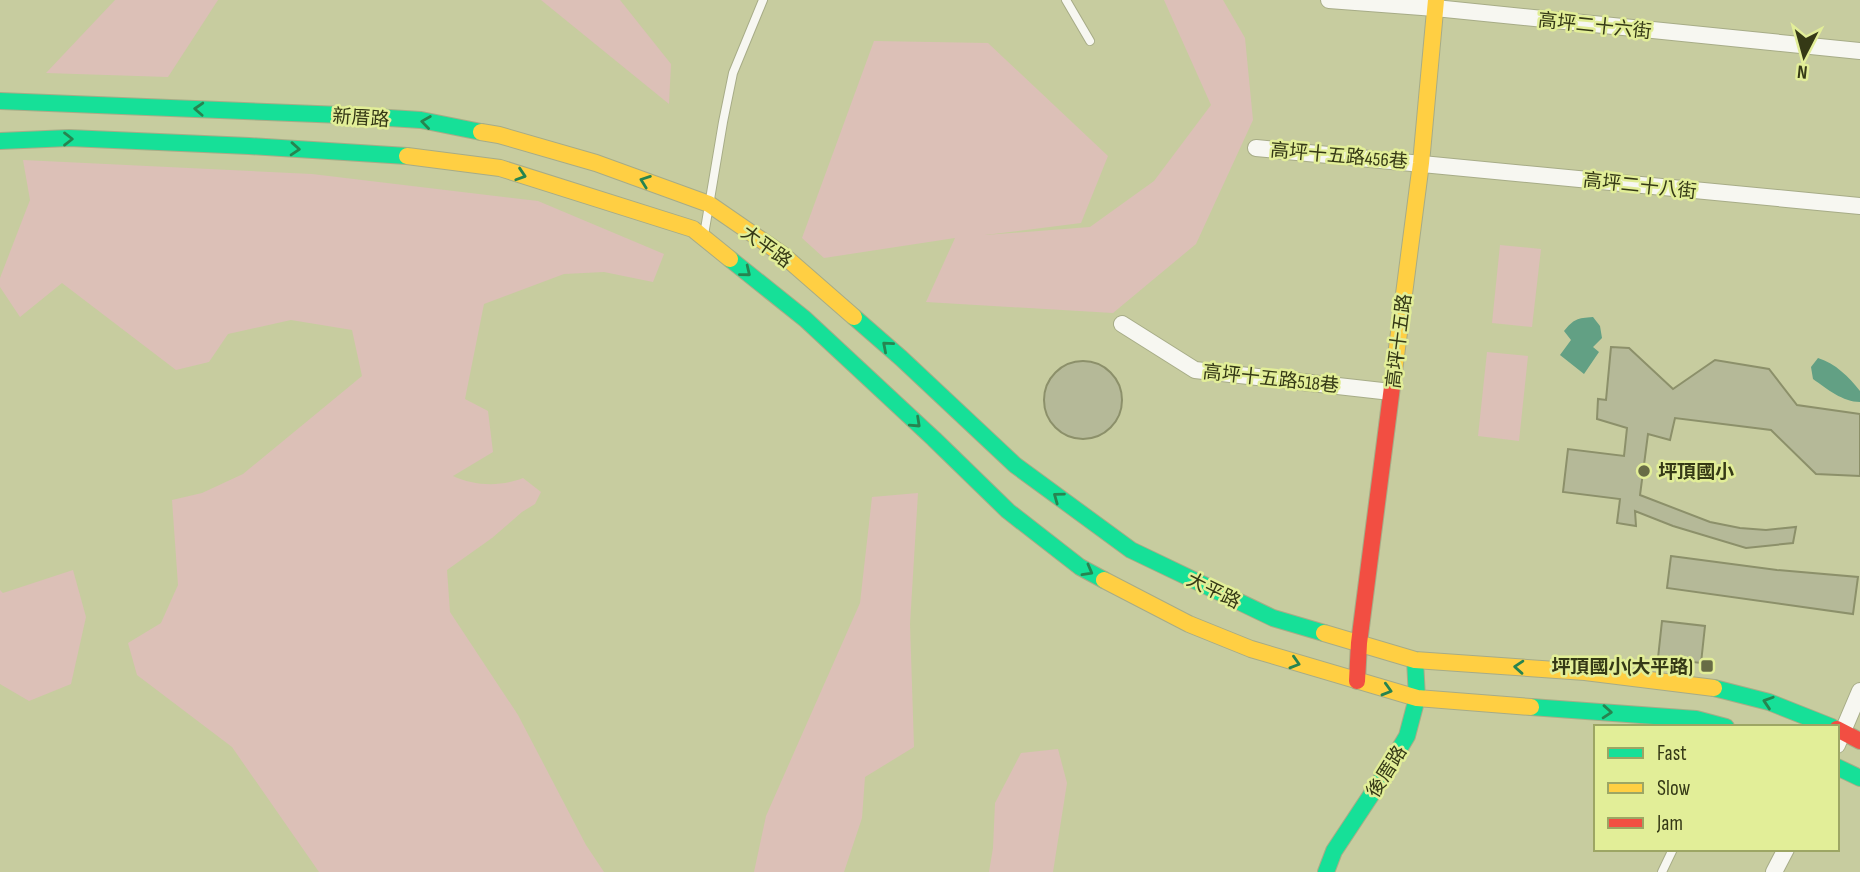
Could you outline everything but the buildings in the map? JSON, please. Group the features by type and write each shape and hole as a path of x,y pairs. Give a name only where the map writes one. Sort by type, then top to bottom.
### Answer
{"street":[{"name":"高坪二十六街","path":"1329,0 1435,4 1860,51"},
{"name":"高坪十五路","path":"1357,681 1359,643 1421,163 1435,4"},
{"name":"新厝路","path":"0,101 342,115 421,121 511,138 596,163 709,204"},
{"name":"新厝路","path":"0,141 69,138 419,157 500,168 698,233"},
{"name":"高坪十五路456巷","path":"1256,148 1421,163"},
{"name":"高坪二十八街","path":"1421,163 1860,206"},
{"name":"大平路","path":"709,204 783,255 901,358 1015,465 1131,550 1273,618 1415,660 1585,672 1704,686 1769,702 1820,725"},
{"name":"大平路","path":"698,233 805,319 1008,511 1080,567 1189,624 1251,649 1417,698 1696,719 1718,725"},
{"name":"高坪十五路518巷","path":"1122,324 1195,370 1391,392"},
{"name":"後厝路","path":"1326,872 1334,851 1407,736 1417,698 1415,660"},
{"path":"1839,731 1860,691"},
{"name":"大平路","path":"1839,733 1860,741"},
{"path":"1839,768 1860,778"},
{"path":"1774,872 1785,851"}],"lane":[{"path":"698,233 709,204 733,73 763,0"},
{"path":"1066,0 1090,41"},
{"path":"1662,872 1672,851"}],"shaded area":[{"path":"115,0 218,0 168,77 46,73"},
{"path":"541,0 620,0 671,64 669,104"},
{"path":"1164,0 1223,0 1245,38 1253,120 1196,244 1113,313 926,302 955,238 824,258 802,238 874,41 988,43 1108,156 1081,223 985,235 1090,227 1154,181 1211,105"},
{"path":"23,160 312,174 538,201 664,254 653,282 604,272 564,274 484,304 465,399 488,411 493,452 453,476 488,484 523,478 541,492 535,504 447,570 450,612 518,715 586,845 604,872 319,872 232,747 137,675 128,643 161,623 178,585 172,500 202,493 243,474 362,376 352,330 291,320 228,334 209,362 176,370 62,283 20,317 0,287 0,278 30,200"},
{"path":"1500,245 1541,249 1532,327 1492,323"},
{"path":"1593,317 1600,326 1602,338 1593,347 1599,352 1584,374 1560,355 1571,340 1564,331 1567,327 1576,320"},
{"path":"1487,352 1528,356 1519,441 1478,436"},
{"path":"1818,358 1836,367 1851,380 1860,391 1860,402 1841,397 1813,379 1811,367"},
{"path":"918,493 910,624 914,747 865,777 862,818 844,872 754,872 766,816 860,603 872,497"},
{"path":"73,570 86,617 71,684 29,701 0,684 0,590 3,593"},
{"path":"1058,749 1067,783 1053,872 989,872 995,803 1021,753"}],"traffic: fast":[{"path":"0,101 421,120 481,132"},
{"path":"0,141 69,138 407,156"},
{"path":"730,259 805,319 1008,511 1080,567 1104,580"},
{"path":"854,317 1015,465 1131,550 1273,618 1324,633"},
{"path":"1326,872 1334,851 1407,736 1417,698 1415,660"},
{"path":"1714,688 1769,702 1827,725"},
{"path":"1531,707 1696,719 1718,725"},
{"path":"1839,768 1860,778"}],"traffic: slow":[{"path":"1393,379 1421,163 1436,0"},
{"path":"481,132 596,163 709,204 783,255 854,317"},
{"path":"407,156 500,168 693,229 730,259"},
{"path":"1104,580 1189,624 1251,649 1417,698 1531,707"},
{"path":"1324,633 1415,660 1585,672 1714,688"}],"traffic: jam":[{"path":"1357,681 1359,643 1393,379"},
{"path":"1839,730 1860,741"}],"place":[{"name":"坪頂國小","path":"1644,471"},
{"name":"坪頂國小(大平路)","path":"1707,666"}]}
